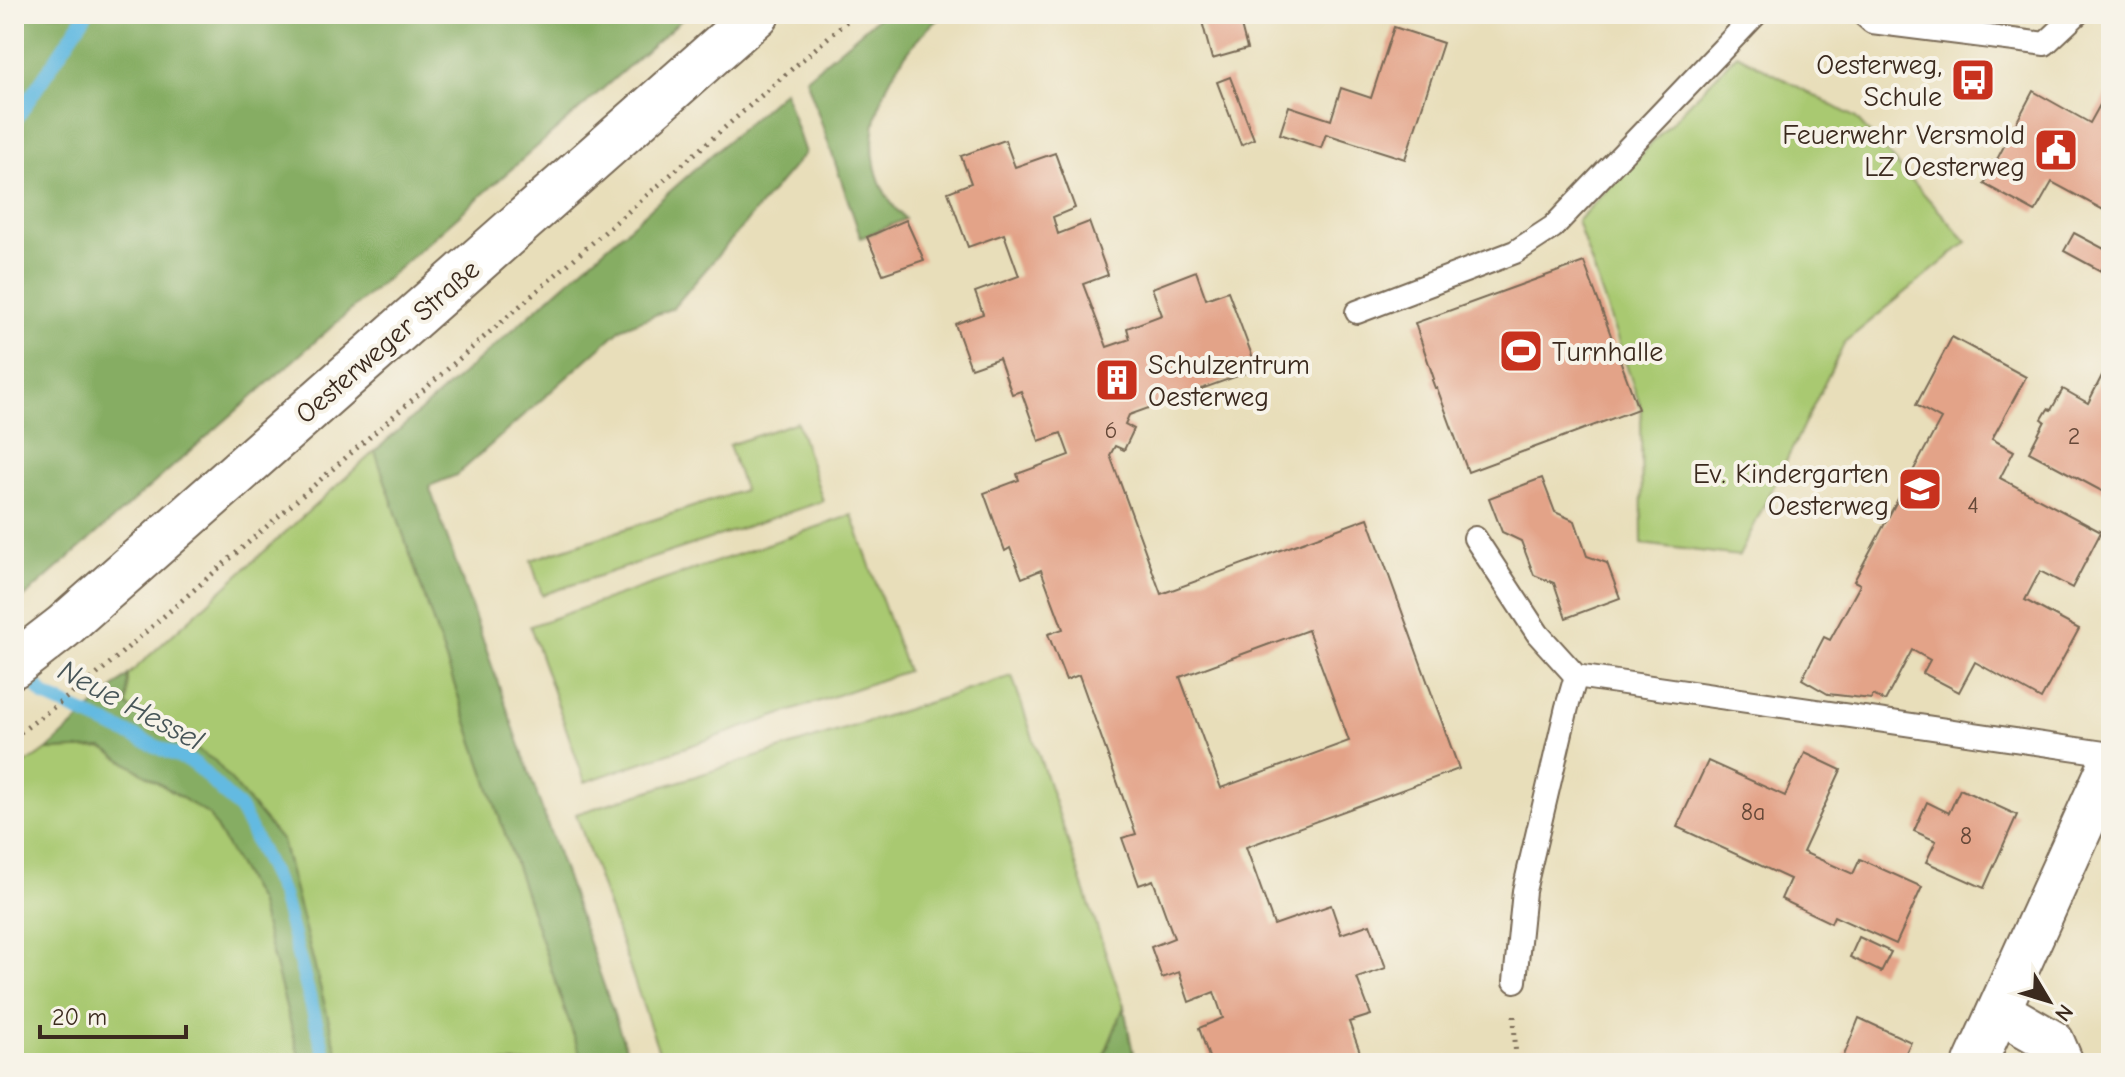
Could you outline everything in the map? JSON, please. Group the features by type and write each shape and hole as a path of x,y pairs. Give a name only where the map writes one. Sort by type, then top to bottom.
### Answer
{"main road":[{"name":"Oesterweger Straße","path":"14,665 63,627 757,14"}],"street":[{"path":"1975,1063 2111,762"},
{"path":"1999,1011 2053,1042 2062,1063"}],"lane":[{"path":"1357,312 1515,252 1553,227 1756,14"},
{"path":"1863,14 1872,22 2045,44 2077,14"},
{"path":"1475,538 1538,634 1576,676 2111,754"},
{"path":"1515,981 1524,891 1576,676"}],"path":[{"path":"14,737 94,677 855,14"},
{"path":"1515,981 1516,1063"}],"green space":[{"path":"14,14 688,14 14,606"},
{"path":"882,14 944,14 922,34 903,58 888,84 878,111 873,139 876,167 886,194 905,219 861,238 806,78"},
{"path":"1737,54 1856,118 1967,242 1845,342 1739,556 1642,544 1641,408 1577,221"},
{"path":"784,91 805,153 673,308 622,328 457,475 429,486 631,1063 583,1063 375,451"},
{"path":"797,422 823,501 542,595 531,560 744,490 729,445"},
{"path":"375,451 583,1063 340,1063 282,841 126,706 128,675"},
{"path":"852,515 907,671 585,782 530,626"},
{"path":"128,675 127,706 215,761 282,841 340,1063 301,1063 258,901 209,815 103,748 47,750"},
{"path":"1012,676 1124,1007 1101,1063 663,1063 576,814"},
{"path":"103,748 209,815 258,901 301,1063 14,1063 14,771 47,750"},
{"path":"1124,1007 1135,1063 1101,1063"}],"building":[{"path":"1200,14 1238,14 1247,49 1212,59"},
{"path":"1394,27 1443,43 1405,159 1326,134 1321,148 1280,134 1289,106 1331,120 1341,88 1371,98"},
{"path":"1230,77 1254,139 1241,145 1217,82"},
{"name":"Feuerwehr Versmold LZ Oesterweg","path":"2111,85 2111,214 2052,182 2035,212 1984,184 2033,91 2090,123"},
{"path":"1005,140 1015,167 1055,153 1075,208 1053,217 1058,234 1089,222 1108,275 1083,284 1107,347 1130,339 1127,328 1162,315 1152,288 1196,271 1206,299 1228,291 1257,369 1129,415 1125,424 1134,429 1124,450 1115,446 1110,455 1161,594 1368,518 1459,769 1246,847 1274,925 1331,905 1341,934 1370,924 1386,968 1357,978 1371,1015 1349,1022 1364,1063 1211,1063 1199,1028 1223,1018 1214,992 1189,1002 1179,972 1162,978 1151,947 1174,938 1153,880 1139,885 1122,838 1136,834 1079,675 1066,680 1048,634 1063,629 1041,570 1022,578 1010,548 1005,551 984,493 1019,480 1017,474 1069,455 1061,433 1039,441 1021,391 1012,394 999,358 971,368 955,324 983,314 975,292 1019,276 1004,234 968,247 948,192 971,183 961,156","holes":["1308,630 1349,741 1221,788 1180,677"]},
{"path":"906,220 924,260 883,274 867,237"},
{"path":"2074,233 2110,252 2101,271 2064,251"},
{"name":"Turnhalle","path":"1584,262 1638,409 1468,472 1432,380 1415,323"},
{"path":"1952,337 2026,377 1992,439 2014,451 2000,478 2101,532 2072,588 2040,571 2025,600 2079,629 2041,699 1975,662 1959,692 1923,673 1930,660 1912,650 1885,701 1873,695 1871,699 1828,694 1802,679 1824,637 1830,640 1859,587 1860,584 1854,581 1941,419 1916,405"},
{"path":"2111,358 2111,496 2029,452 2045,421 2042,419 2063,389 2088,403"},
{"path":"1542,478 1555,512 1575,521 1587,556 1607,563 1620,598 1566,618 1554,583 1534,575 1521,541 1502,532 1489,498"},
{"path":"1805,753 1841,770 1803,852 1853,874 1860,859 1922,887 1896,944 1834,916 1831,923 1781,899 1790,879 1677,827 1708,761 1785,796"},
{"path":"1960,789 2017,815 1984,888 1926,862 1936,841 1914,831 1927,802 1949,813"},
{"path":"1859,937 1891,952 1881,972 1850,957"},
{"path":"1859,1018 1911,1042 1901,1063 1841,1063"}],"waterway":[{"name":"Neue Hessel","path":"14,122 86,14"},
{"name":"Neue Hessel","path":"21,667 45,696 195,764 241,810 282,895 327,1063"}],"place":[{"name":"Oesterweg, Schule","path":"1973,80"},
{"name":"Feuerwehr Versmold LZ Oesterweg","path":"2056,150"},
{"name":"Turnhalle","path":"1521,351"},
{"name":"Schulzentrum Oesterweg","path":"1117,380"},
{"name":"Ev. Kindergarten Oesterweg","path":"1920,489"}]}
